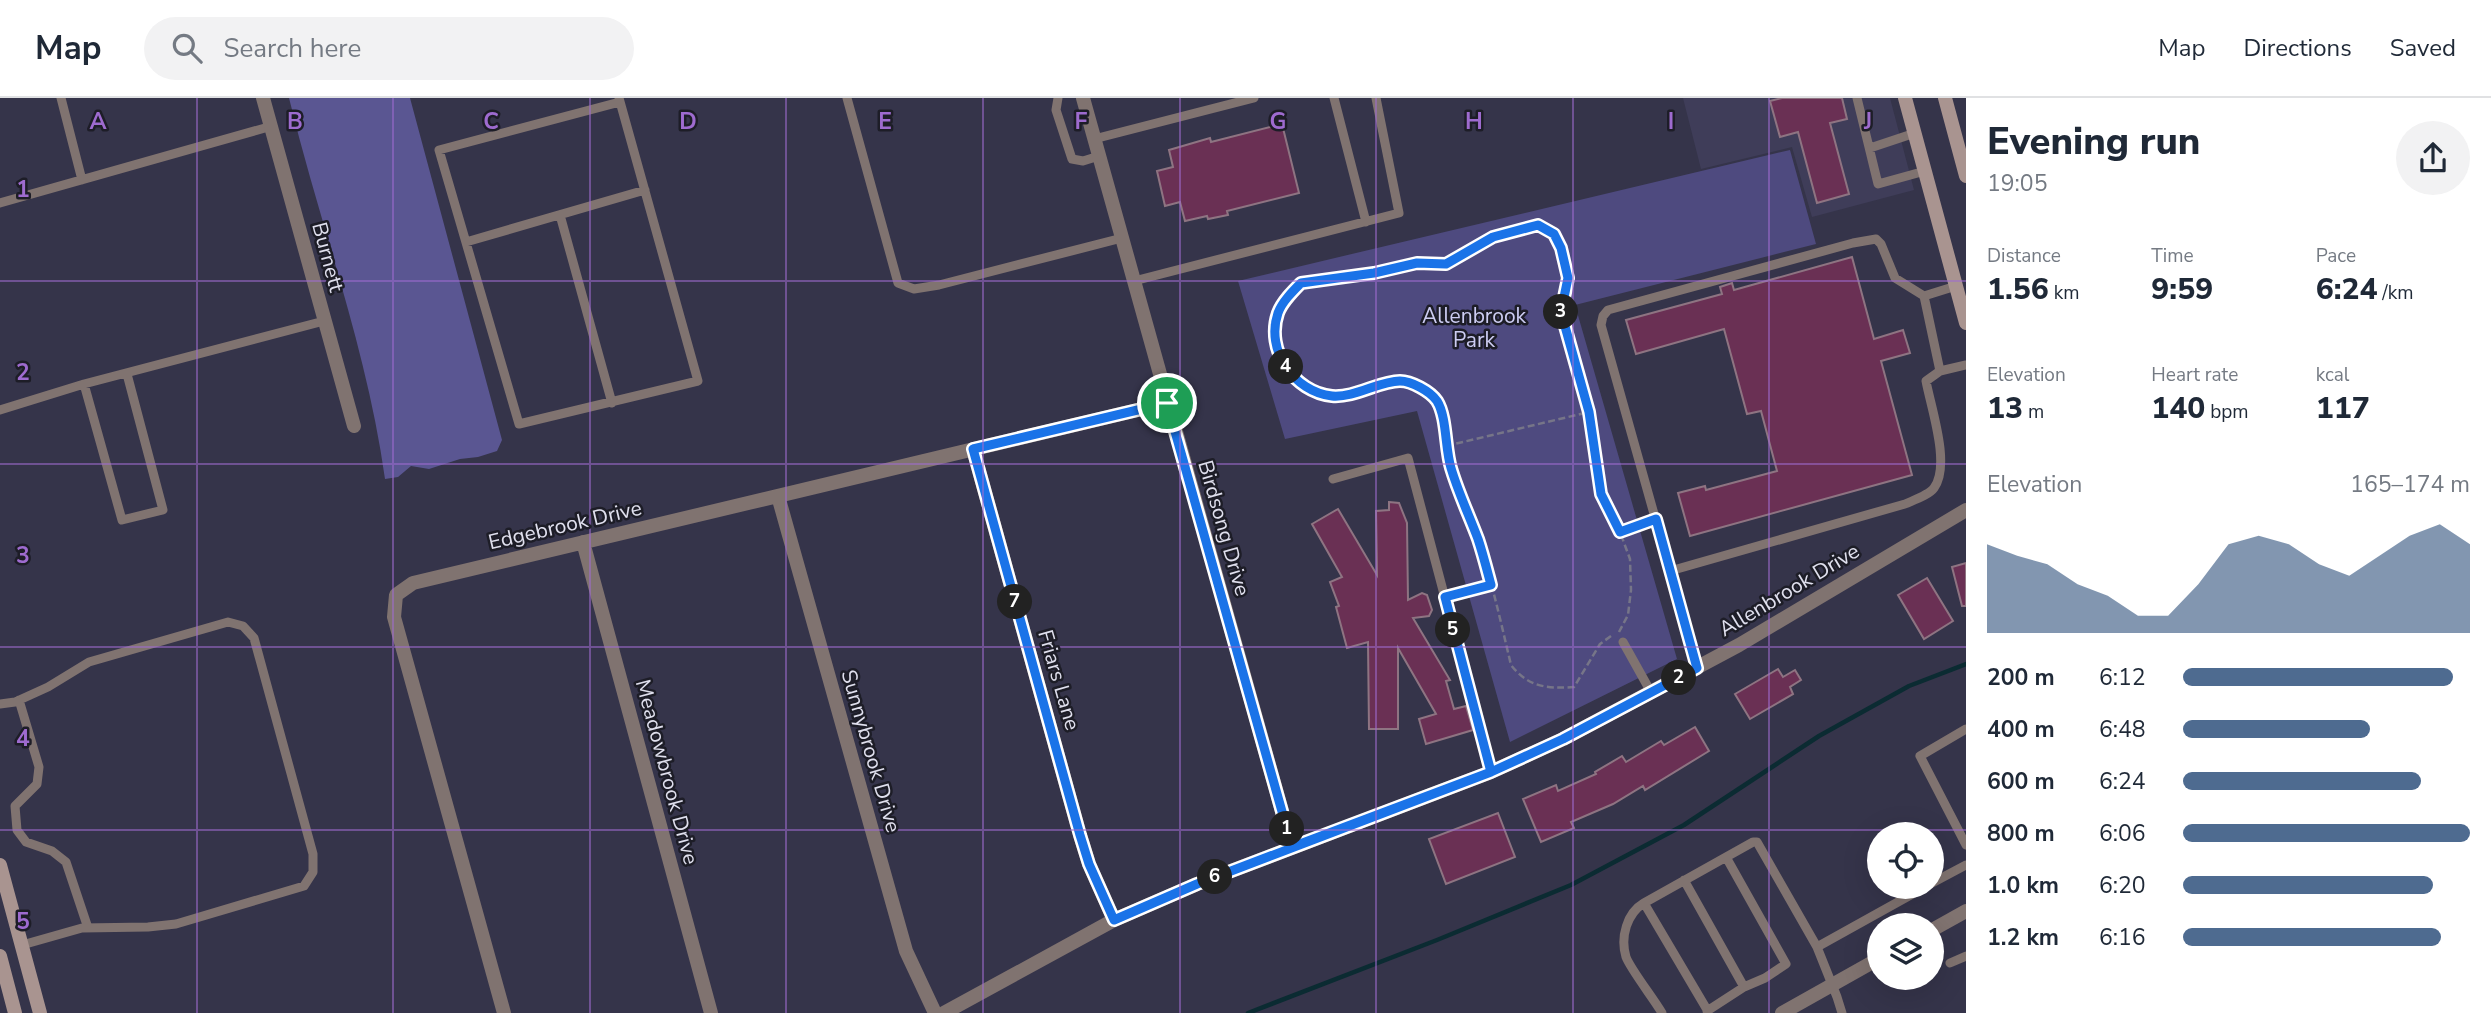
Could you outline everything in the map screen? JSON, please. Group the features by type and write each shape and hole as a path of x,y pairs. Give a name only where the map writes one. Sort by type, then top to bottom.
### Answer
{"main road":[{"path":"1905,98 1961,284 1966,323"},
{"path":"1945,98 1966,176"},
{"path":"0,865 40,1013"},
{"path":"15,1013 0,958 22,945"}],"street":[{"name":"Burnett","path":"263,98 354,426"},
{"name":"Birdsong Drive","path":"1083,98 1292,847"},
{"name":"Edgebrook Drive","path":"504,1013 394,617 396,595 413,583 1167,403"},
{"name":"Friars Lane","path":"973,449 1080,835 1089,864 1114,920"},
{"name":"Sunnybrook Drive","path":"778,496 906,951 934,1013"},
{"name":"Allenbrook Drive","path":"944,1013 1114,920 1197,884 1491,772 1563,739 1652,694 1966,510"},
{"name":"Meadowbrook Drive","path":"583,542 711,1013"},
{"path":"1944,925 1965,915"},
{"path":"1786,1012 1867,965"}],"lane":[{"path":"61,98 82,180"},
{"path":"847,98 898,283 914,289 939,285 1122,238"},
{"path":"1058,98 1056,110 1072,159 1083,161 1099,156"},
{"path":"1094,139 1254,98"},
{"path":"1334,98 1366,222"},
{"path":"1134,281 1399,213 1376,98"},
{"path":"1857,98 1878,184 1925,171"},
{"path":"619,100 698,381 519,424 439,150 619,100"},
{"path":"0,203 272,126"},
{"path":"1870,148 1915,133"},
{"path":"466,242 645,190"},
{"path":"560,215 611,403"},
{"path":"1697,668 1601,325 1608,310 1876,239 1881,244 1895,278 1924,296 1940,371"},
{"path":"1924,296 1961,284"},
{"path":"0,410 84,384 324,321"},
{"path":"1670,572 1905,504 1933,490 1940,473 1941,458 1926,381 1940,371 1966,365"},
{"path":"84,384 122,520 163,510 127,374"},
{"path":"1333,479 1408,458 1491,772"},
{"path":"0,704 19,700 48,687 89,662 228,622 243,626 254,639 313,854 313,872 303,886 176,924 148,928 88,928 22,945"},
{"path":"1623,642 1652,694"},
{"path":"19,700 39,767 37,784 15,806 17,830 26,842 52,851 66,862 88,928"},
{"path":"1966,729 1920,756 1966,845"},
{"path":"1662,1013 1626,956 1625,934 1628,918 1634,909 1644,903 1758,842 1817,947 1842,1013"},
{"path":"1644,903 1708,1012 1744,987 1765,978 1786,964 1726,857"},
{"path":"1944,876 1966,864"},
{"path":"1684,880 1744,987"},
{"path":"1817,947 1903,899"},
{"path":"1950,963 1966,956"}],"path":[{"path":"1538,225 1554,234 1561,248 1568,278 1561,312 1589,412 1601,494 1630,559 1631,590 1628,615 1619,631 1600,644 1574,687 1554,688 1521,678 1511,665 1478,541 1451,470 1443,417 1437,400 1424,389 1400,381 1349,395 1332,396 1312,391 1296,381 1284,364 1276,345 1278,312 1301,283 1374,273 1417,263 1446,264 1493,237 1538,225"},
{"path":"1446,446 1589,412"},
{"path":"1620,532 1656,519"},
{"path":"1445,597 1491,585"},
{"path":"1619,631 1623,642"}],"shaded area":[{"path":"289,98 410,98 502,440 497,451 429,469 411,466 398,477 385,479 367,382"},
{"path":"1683,98 1890,98 1914,190 1812,217 1792,147 1701,169"}],"green space":[{"name":"Allenbrook Park","path":"1790,150 1816,244 1575,305 1677,659 1510,742 1417,411 1285,439 1238,281"}],"building":[{"path":"1782,98 1842,98 1847,119 1830,123 1849,194 1817,203 1798,132 1780,137 1770,101"},
{"path":"1282,124 1299,193 1227,211 1228,215 1208,219 1207,216 1185,221 1180,202 1165,206 1157,171 1173,167 1169,150 1210,138 1211,142"},
{"path":"1852,257 1874,339 1903,330 1910,353 1881,361 1912,475 1690,536 1678,493 1705,486 1706,490 1777,471 1761,411 1747,414 1724,329 1636,354 1626,320 1722,294 1720,287 1732,283 1734,290"},
{"path":"1389,502 1399,503 1407,523 1408,600 1422,593 1427,595 1432,610 1429,616 1413,618 1450,680 1446,681 1454,709 1466,706 1473,730 1426,744 1419,719 1436,714 1398,648 1398,729 1369,729 1368,642 1347,648 1336,607 1339,606 1330,582 1342,577 1312,524 1338,509 1377,575 1376,511 1389,510"},
{"path":"1966,563 1966,606 1962,606 1952,567"},
{"path":"1927,578 1953,621 1924,639 1898,595"},
{"path":"1778,669 1783,677 1795,670 1801,680 1790,687 1793,694 1750,719 1735,694"},
{"path":"1695,727 1709,751 1645,790 1643,786 1613,804 1571,822 1574,828 1541,842 1523,799 1556,785 1558,791 1596,774 1595,772 1622,756 1626,762 1661,741 1664,745"},
{"path":"1498,813 1515,857 1446,884 1429,839"}],"waterway":[{"path":"1248,1013 1571,885 1684,825 1819,736 1909,686 1966,664"}],"route":[{"path":"1167,403 973,449 1080,835 1089,864 1114,920 1197,884 1491,772 1445,597 1491,585 1478,541 1451,470 1443,417 1437,400 1424,389 1400,381 1349,395 1332,396 1312,391 1296,381 1284,364 1276,345 1276,327 1278,312 1301,283 1374,273 1417,263 1446,264 1493,237 1538,225 1554,234 1561,248 1568,278 1561,312 1589,412 1601,494 1620,532 1656,519 1697,668 1563,739 1491,772 1292,847 1167,403"}]}
